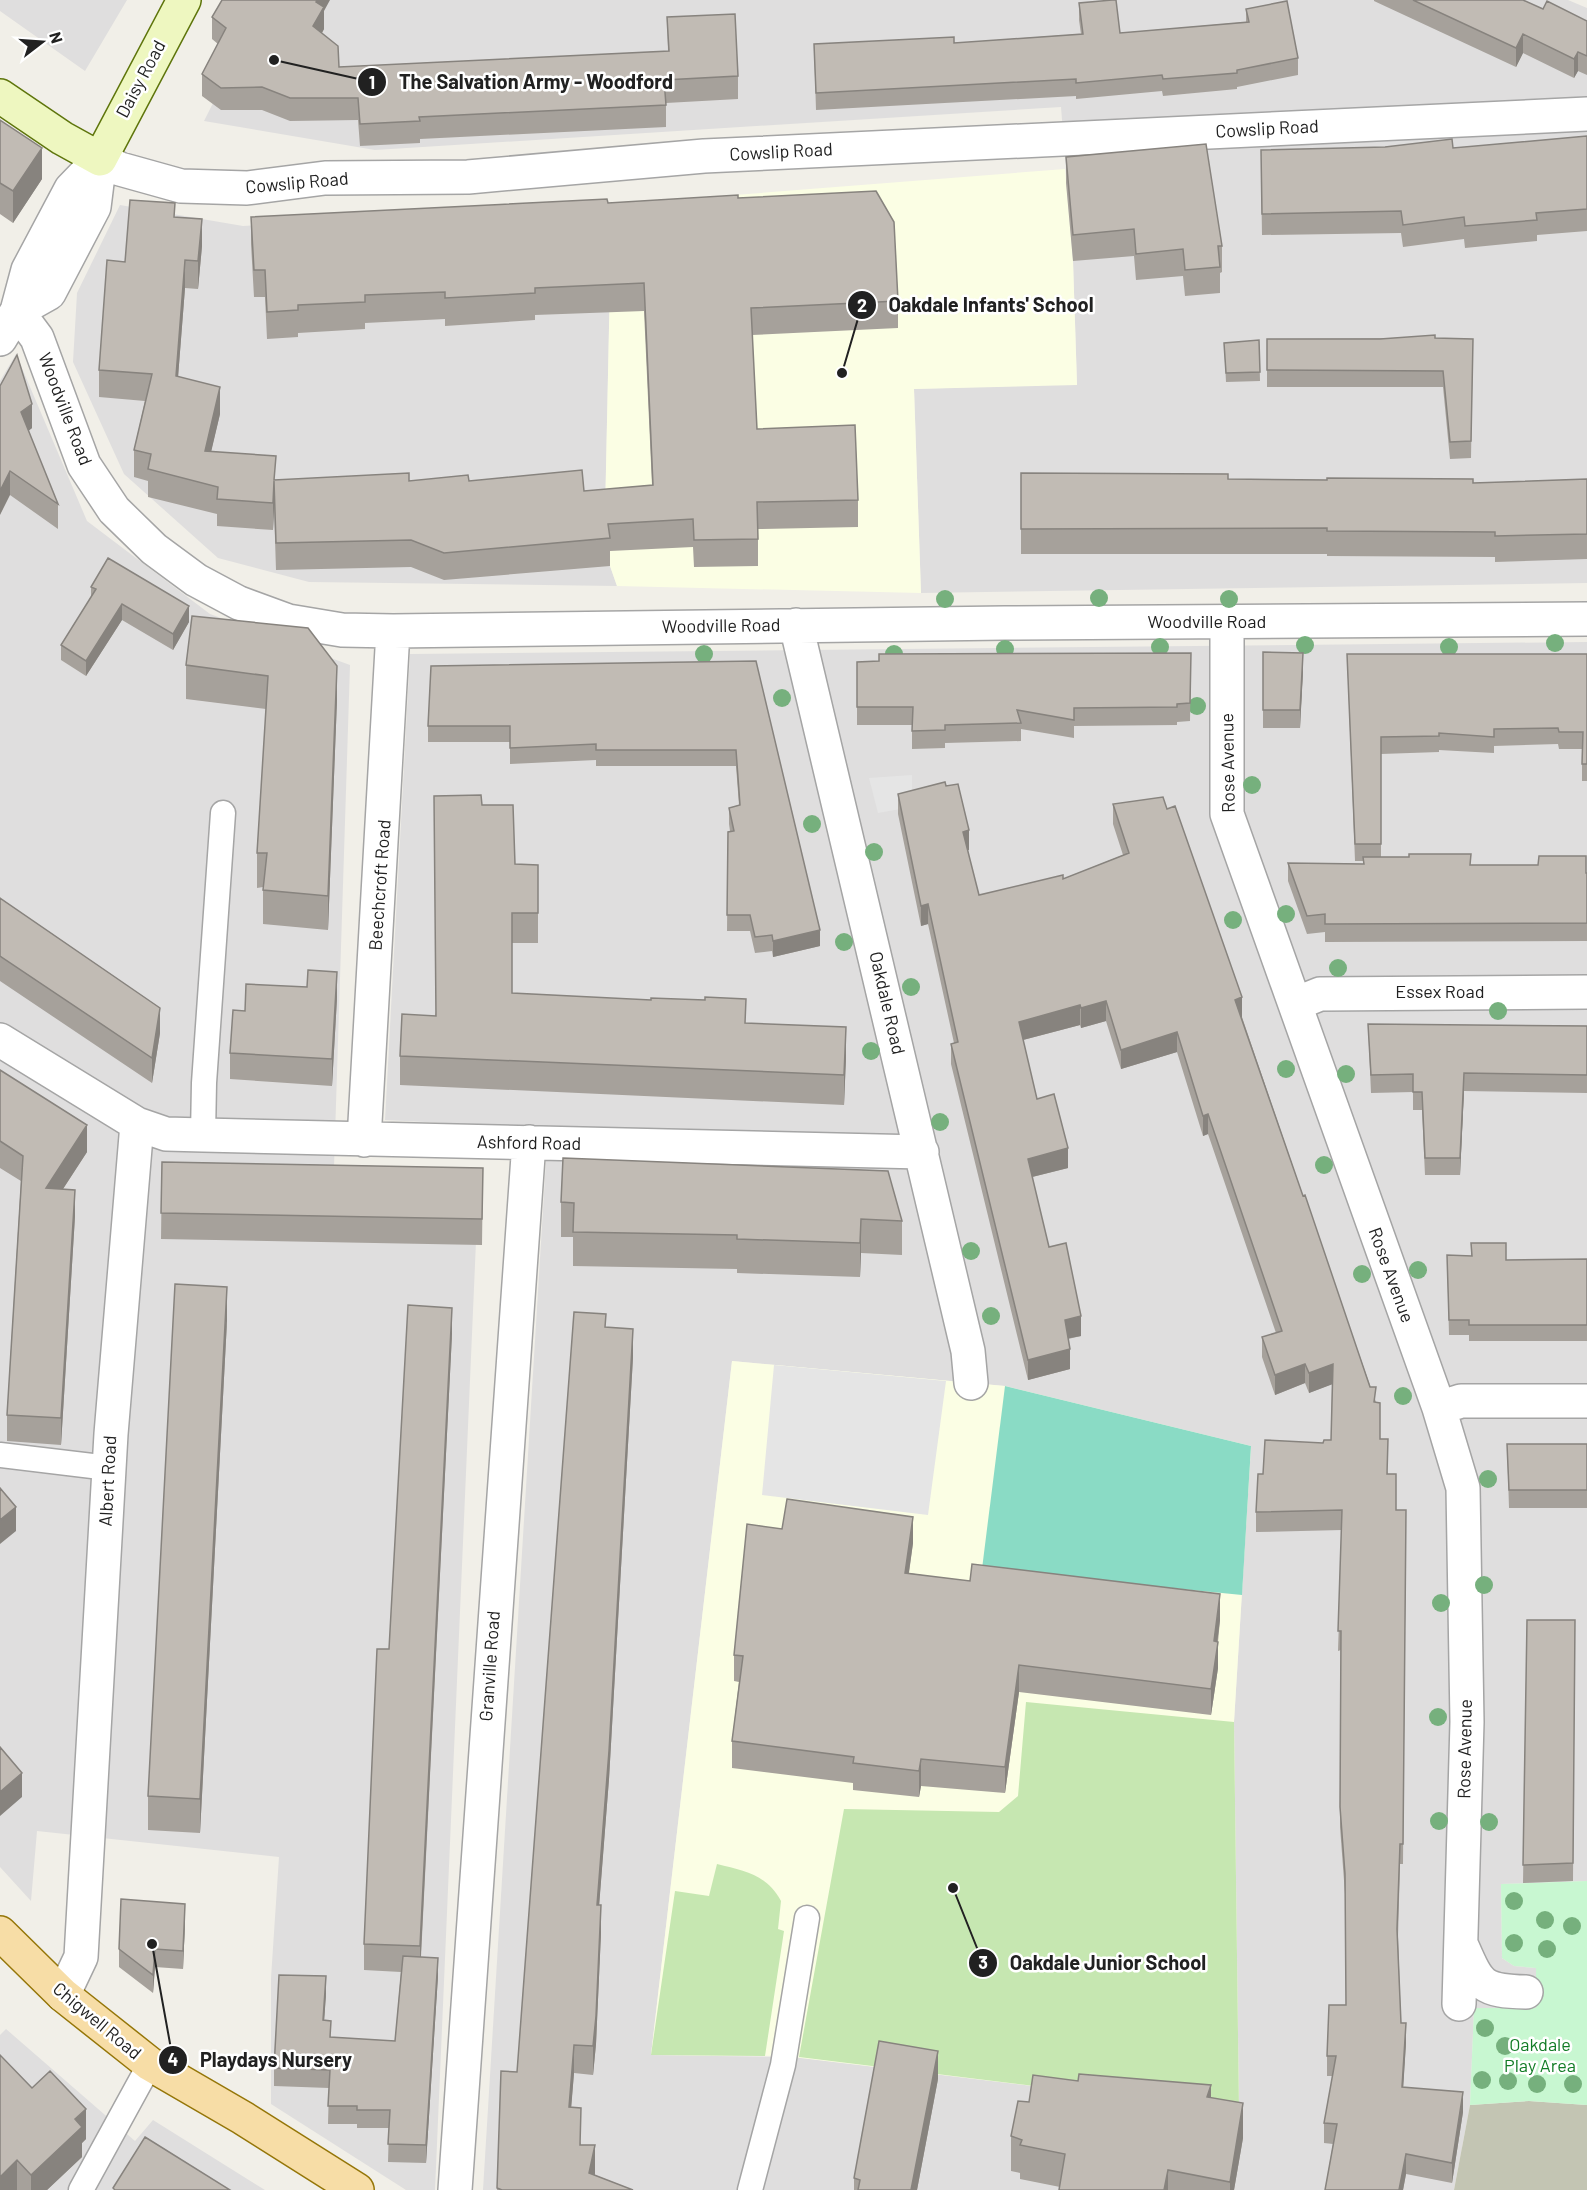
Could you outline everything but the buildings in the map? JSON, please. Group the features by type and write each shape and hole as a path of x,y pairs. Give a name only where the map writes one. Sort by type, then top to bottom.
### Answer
{"main road":[{"name":"Daisy Road","path":"100,159 184,0"},
{"name":"Cowslip Road","path":"0,96 62,138 100,159"},
{"name":"Chigwell Road","path":"0,1933 63,1995 150,2064 243,2118 357,2190"}],"street":[{"name":"Cowslip Road","path":"100,159 120,169 181,186 248,188 325,178 468,177 704,156 1587,114"},
{"path":"0,339 17,312 28,270 71,189 100,159"},
{"name":"Woodville Road","path":"17,312 37,338 84,465 114,510 154,549 196,580 239,603 288,621 342,630 393,631 796,625 1587,619"},
{"name":"Rose Avenue","path":"1227,622 1227,814 1439,1408 1463,1488 1467,1722 1459,2004"},
{"name":"Oakdale Road","path":"796,625 968,1351 970,1383"},
{"name":"Beechcroft Road","path":"364,1140 393,631"},
{"name":"Essex Road","path":"1294,1004 1320,994 1587,992"},
{"path":"0,1040 137,1124"},
{"name":"Ashford Road","path":"137,1124 166,1134 203,1136 529,1142 705,1149 922,1152"},
{"name":"Albert Road","path":"63,1995 81,1957 109,1468 137,1124"},
{"name":"Granville Road","path":"455,2190 529,1142"},
{"path":"1439,1408 1461,1401 1587,1401"},
{"name":"Rose Avenue","path":"1462,1944 1477,1979 1497,1992 1526,1992"}],"lane":[{"path":"203,1136 204,1083 223,813"},
{"path":"0,1455 109,1468"},
{"path":"750,2190 783,2065 807,1918"},
{"path":"81,2190 150,2064"}],"shaded area":[{"path":"0,0 127,0 85,71 0,11"},
{"path":"265,0 1568,0 1587,8 1587,583 921,593 914,389 1077,384 1073,261 1061,107 375,150 204,121"},
{"path":"1065,169 1073,261 1077,385 914,389 921,593 617,586 610,566 605,516 610,281 607,205"},
{"path":"120,205 243,226 607,205 610,281 605,516 610,566 617,586 309,582 218,558 124,474 73,362 77,293"},
{"path":"16,354 87,521 210,614 350,665 334,1167 479,1172 435,2190 406,2190 271,2104 271,1978 279,1857 37,1831 31,1901 0,1867 0,381"},
{"path":"1587,642 1587,1881 1501,1884 1502,1958 1514,1966 1536,1968 1536,2008 1474,2009 1470,2105 1454,2190 755,2190 791,2057 1234,1722 1251,1446 1005,1386 732,1361 651,2055 775,2057 740,2190 483,2190 548,1128 385,1120 410,654"},
{"path":"912,775 912,807 878,813 869,778"},
{"path":"732,1361 1005,1386 1251,1446 1234,1722 1239,2111 784,2056 651,2055"},
{"path":"774,1365 946,1381 928,1515 762,1495"},
{"path":"6,2029 135,2141 153,2120 265,2190 0,2190 0,2035"},
{"path":"1529,2101 1587,2105 1587,2190 1454,2190 1470,2105"}],"green space":[{"path":"1005,1386 1251,1446 1242,1595 982,1569"},
{"path":"1026,1702 1234,1722 1239,2111 799,2057 844,1809 999,1812 1018,1796"},
{"path":"717,1864 762,1879 781,1901 778,1929 784,1931 765,2056 651,2055 675,1891 709,1896"},
{"name":"Oakdale Play Area","path":"1587,1881 1587,2105 1529,2101 1470,2105 1474,2008 1536,2008 1536,1968 1514,1966 1502,1958 1501,1884"}],"place":[{"name":"The Salvation Army - Woodford","path":"274,60"},
{"name":"Oakdale Infants' School","path":"842,373"},
{"name":"Oakdale Junior School","path":"953,1888"},
{"name":"Playdays Nursery","path":"152,1944"}]}
